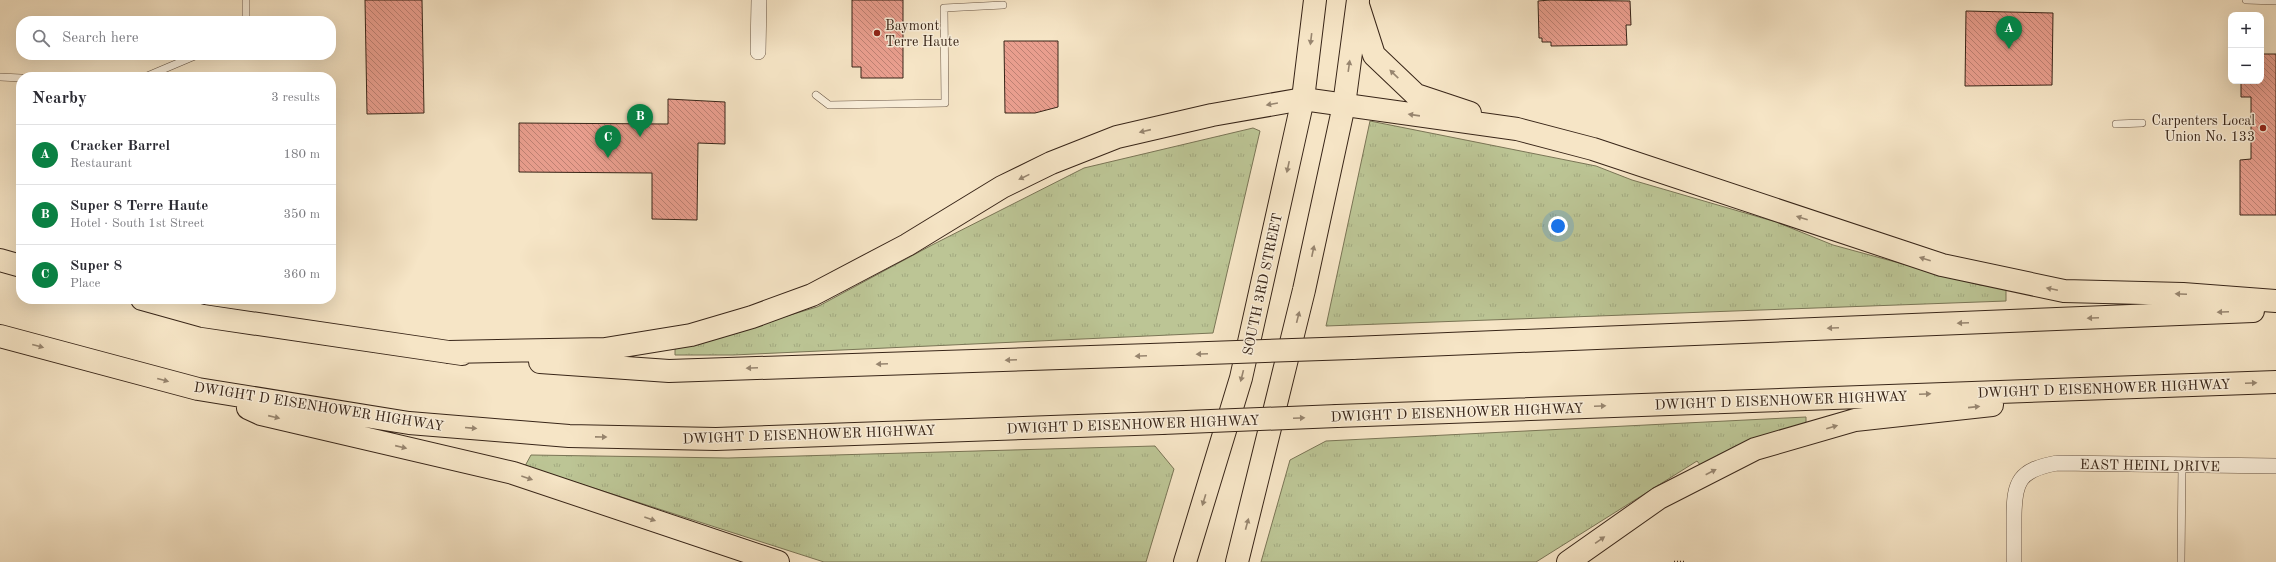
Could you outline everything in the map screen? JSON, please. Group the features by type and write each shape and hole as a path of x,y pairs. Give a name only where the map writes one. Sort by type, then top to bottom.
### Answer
{"highway":[{"name":"SOUTH 3RD STREET","path":"1185,562 1241,378 1303,99 1315,0"},
{"path":"1237,562 1304,290 1344,105 1358,2"},
{"path":"1358,2 1374,55 1416,95 1517,129 1593,149 1942,265 2064,291 2183,294 2276,301"},
{"path":"449,352 605,349 691,335 752,317 812,295 907,245 1002,187 1058,160 1117,137 1212,115 1303,99 1517,129"},
{"path":"0,260 16,265"},
{"path":"160,304 203,316 449,352 562,365 669,371 1352,348 2276,310"},
{"name":"DWIGHT D EISENHOWER HIGHWAY","path":"0,336 198,389 409,423 569,436 716,439 2276,382"},
{"path":"1568,562 1659,498 1755,450 1769,445 1855,420 2171,385"},
{"path":"198,389 261,414 513,473 778,562"}],"street":[{"path":"758,52 759,0"},
{"name":"EAST HEINL DRIVE","path":"2014,562 2014,497 2016,485 2026,474 2039,466 2057,463 2276,466"}],"lane":[{"path":"246,0 246,16"},
{"path":"2246,0 2276,1"},
{"path":"816,95 829,104 945,103 944,8 1003,5"},
{"path":"157,72 185,60"},
{"path":"0,77 16,78"},
{"path":"2116,124 2142,123"},
{"path":"2181,562 2182,465"}],"path":[{"path":"1674,562 1686,562"}],"green space":[{"path":"1370,121 1596,166 1632,180 1776,222 1833,245 1980,285 2006,288 2006,301 1326,326"},
{"path":"1253,128 1260,131 1213,333 733,355 675,355 675,349 817,307 932,245 1084,168"},
{"path":"1806,417 1806,425 1701,466 1697,461 1536,562 1261,562 1290,460 1326,441"},
{"path":"1155,446 1174,469 1146,562 824,562 525,466 531,455 728,458"}],"building":[{"path":"365,0 422,0 424,113 367,114"},
{"name":"Baymont Terre Haute","path":"852,0 903,0 903,78 861,78 861,67 852,67"},
{"path":"1538,1 1630,1 1631,25 1626,25 1627,45 1551,46 1551,42 1542,42 1542,38 1539,38"},
{"path":"1966,11 2053,13 2052,85 1965,86"},
{"path":"1004,41 1058,41 1058,107 1035,113 1005,113"},
{"name":"Carpenters Local Union No. 133","path":"2264,54 2276,54 2276,215 2240,215 2240,160 2251,159 2251,97 2241,97 2241,84 2264,84"},
{"path":"668,99 725,102 725,144 698,143 697,220 652,219 652,173 519,172 519,123 668,124"}],"place":[{"name":"Baymont Terre Haute","path":"877,33"},
{"name":"Cracker Barrel","path":"2009,49"},
{"name":"Carpenters Local Union No. 133","path":"2263,128"},
{"name":"Super 8 Terre Haute","path":"640,137"},
{"name":"Super 8","path":"608,158"}]}
